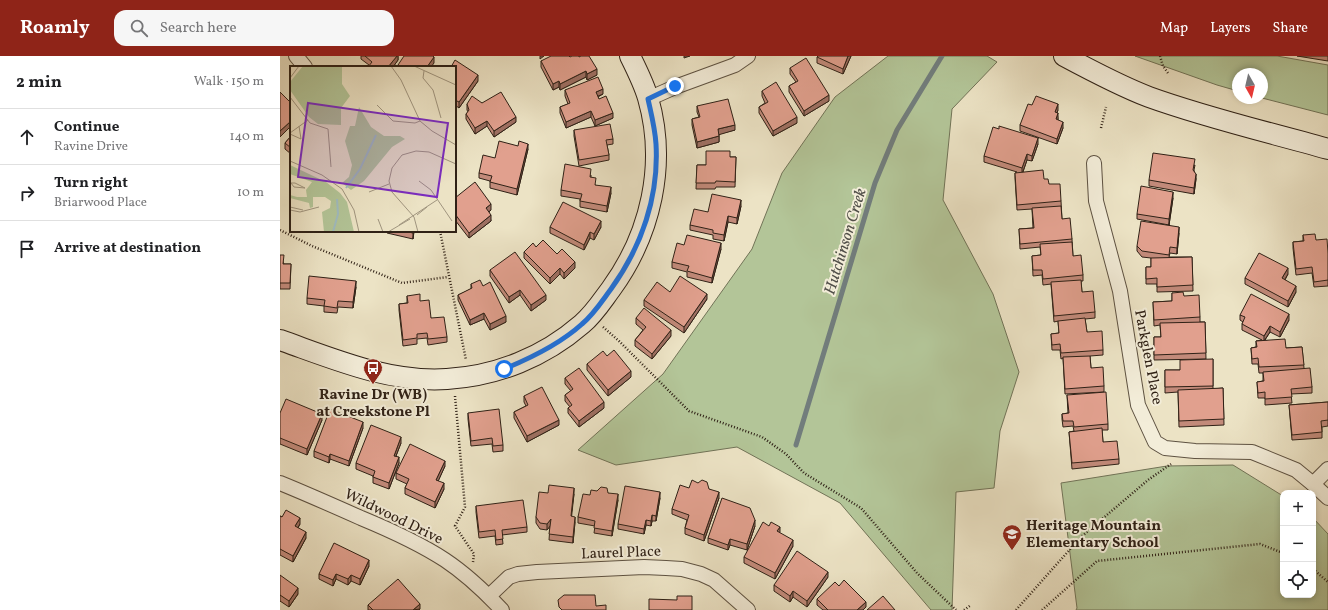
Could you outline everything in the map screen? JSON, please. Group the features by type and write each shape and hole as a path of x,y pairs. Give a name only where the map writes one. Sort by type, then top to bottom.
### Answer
{"street":[{"path":"296,56 304,66"},
{"path":"280,340 372,371 405,377 432,379 465,377 504,369 525,361 558,342 582,324 597,309 628,264 646,223 654,188 656,144 654,123 640,76 630,56"},
{"path":"648,99 675,86 735,65 748,56"},
{"path":"1064,56 1116,83 1149,97 1192,111 1328,149"},
{"name":"Parkglen Place","path":"1094,163 1096,201 1120,291 1138,405 1155,442 1165,448 1195,452 1252,452 1296,470 1328,498"},
{"path":"1313,484 1328,470"},
{"name":"Wildwood Drive","path":"280,483 391,530 445,560 490,596 502,610"},
{"name":"Laurel Place","path":"490,596 509,577 518,574 644,567 666,568 682,569 701,574 714,580 748,610"}],"path":[{"path":"1160,56 1163,66 1168,73"},
{"path":"1101,128 1106,108"},
{"path":"280,230 312,246 402,283 448,277"},
{"path":"440,232 466,361"},
{"path":"601,325 689,411 762,437 786,454 804,473 861,508 917,573 956,610"},
{"path":"455,394 465,507 455,526 474,554 473,565 466,576"},
{"path":"1016,610 1081,537 1148,480 1173,464"},
{"path":"1042,610 1097,561 1260,544 1280,552"},
{"path":"1316,572 1328,582"},
{"path":"964,610 971,605"}],"green space":[{"path":"888,56 987,56 997,62 952,109 943,200 993,294 1019,372 1000,431 994,488 956,492 952,610 931,610 840,503 737,447 616,465 578,450 663,374 752,249 782,173 835,97"},
{"path":"1135,56 1277,56 1328,65 1328,115 1268,100 1268,68 1232,68 1232,89"},
{"path":"1233,465 1280,494 1280,598 1316,598 1316,521 1328,534 1328,610 1076,610 1077,608 1061,483 1167,466"}],"building":[{"path":"365,56 397,56 389,66 369,66 372,62"},
{"path":"404,56 434,57 428,66 398,65"},
{"path":"551,56 589,56 597,69 587,74 586,71 560,84 559,81 553,84 541,61"},
{"path":"848,56 843,69 817,57"},
{"path":"806,58 829,95 804,111 789,86 798,81 790,68"},
{"path":"455,60 478,75 459,102 456,100 456,66 452,66"},
{"path":"598,77 603,89 596,92 599,99 606,96 613,113 595,120 591,111 566,122 560,107 570,103 565,90"},
{"path":"776,82 797,117 773,131 759,107 768,102 762,91"},
{"path":"280,92 290,102 290,122 280,131"},
{"path":"501,92 516,117 494,131 487,121 475,128 466,114 469,110 467,104 472,96 482,103"},
{"path":"1036,96 1058,104 1055,112 1058,113 1056,119 1063,122 1057,139 1020,125 1028,104 1032,105"},
{"path":"728,99 735,125 718,129 719,136 697,142 692,119 700,117 697,106"},
{"path":"610,124 613,139 606,140 609,155 579,160 574,130"},
{"path":"999,126 1038,138 1032,156 1027,154 1022,168 984,156 993,127 999,129"},
{"path":"290,137 290,147 285,143"},
{"path":"499,141 518,146 519,141 528,144 517,189 490,182 492,176 479,173 483,155 495,158"},
{"path":"706,151 730,151 730,157 736,157 735,182 716,181 715,183 696,183 697,165 706,165"},
{"path":"1153,153 1195,159 1193,170 1196,174 1194,188 1149,180"},
{"path":"565,164 591,169 590,177 596,178 595,185 611,187 607,206 580,201 582,194 561,190"},
{"path":"1043,170 1044,179 1048,179 1049,184 1060,184 1061,201 1017,205 1015,173"},
{"path":"475,182 491,204 486,208 491,215 469,233 456,215 456,197"},
{"path":"1141,186 1173,192 1169,219 1137,214"},
{"path":"712,194 741,200 737,218 728,216 724,235 713,233 713,230 690,225 694,209 708,212"},
{"path":"563,202 601,221 594,234 590,232 584,245 550,227"},
{"path":"1061,206 1062,219 1070,218 1072,239 1020,244 1019,229 1034,228 1032,208"},
{"path":"1141,221 1179,227 1177,248 1170,247 1169,255 1142,251 1137,246"},
{"path":"1315,234 1316,240 1327,239 1328,280 1314,282 1312,267 1296,269 1293,242 1304,241 1303,235"},
{"path":"687,235 721,243 712,278 687,271 689,266 672,262 677,243 684,245"},
{"path":"543,240 557,254 562,249 575,262 564,273 560,268 550,278 524,252 533,243 536,247"},
{"path":"1072,242 1073,256 1081,255 1083,275 1043,279 1042,270 1033,270 1032,256 1041,255 1040,244"},
{"path":"515,252 546,295 531,305 520,290 509,297 490,270"},
{"path":"1259,253 1288,268 1282,278 1296,286 1288,301 1245,278"},
{"path":"280,255 284,255 283,264 291,264 290,283 280,283"},
{"path":"1192,257 1193,285 1157,287 1157,278 1146,279 1146,267 1151,267 1151,258"},
{"path":"309,276 356,281 353,302 338,301 337,308 324,306 325,300 307,298"},
{"path":"680,276 707,294 684,327 644,300 657,282 670,292"},
{"path":"480,280 483,286 490,282 506,316 490,324 484,313 470,320 458,295 472,288 471,284"},
{"path":"1081,280 1082,292 1093,291 1095,312 1054,316 1051,282"},
{"path":"1183,292 1184,296 1199,295 1200,317 1154,320 1153,302 1172,301 1172,293"},
{"path":"420,294 420,301 429,300 431,318 444,317 447,337 428,339 427,333 417,334 417,338 403,340 399,304 408,303 407,296"},
{"path":"1251,294 1289,314 1280,332 1270,326 1264,336 1242,324 1245,317 1240,315"},
{"path":"644,308 671,330 652,354 635,340 646,327 636,318"},
{"path":"1085,318 1087,332 1102,331 1103,350 1061,353 1060,344 1052,345 1051,334 1059,333 1058,321"},
{"path":"1205,322 1206,353 1154,355 1154,337 1161,337 1160,323"},
{"path":"1285,339 1286,348 1302,347 1304,365 1259,367 1258,358 1252,359 1251,348 1257,347 1256,341"},
{"path":"614,350 631,371 608,390 587,364 603,351 607,356"},
{"path":"1090,356 1091,368 1103,367 1104,386 1065,389 1063,357"},
{"path":"1213,359 1213,386 1165,387 1165,370 1180,370 1180,360"},
{"path":"579,368 604,402 579,421 568,408 572,405 565,395 573,389 565,378"},
{"path":"1310,368 1312,387 1291,389 1292,397 1265,399 1265,392 1258,393 1257,382 1264,381 1263,372"},
{"path":"542,387 559,420 527,436 514,412 528,405 524,396"},
{"path":"1223,388 1224,419 1179,421 1178,390"},
{"path":"1106,392 1108,424 1074,427 1073,421 1063,421 1062,414 1069,413 1067,395"},
{"path":"286,399 322,414 307,449 280,438 280,413"},
{"path":"1328,402 1328,420 1321,421 1322,432 1292,435 1289,405"},
{"path":"330,409 363,422 349,461 330,454 329,457 314,451"},
{"path":"499,409 503,445 493,446 492,438 471,441 468,413"},
{"path":"371,425 401,437 394,456 399,457 389,483 373,477 375,471 356,463"},
{"path":"1102,428 1103,442 1117,441 1119,459 1072,463 1069,432"},
{"path":"410,444 445,461 436,480 444,483 435,502 405,488 409,479 396,473"},
{"path":"692,480 698,483 702,480 707,482 709,489 719,492 704,535 685,528 689,515 672,509 680,485 689,488"},
{"path":"549,485 574,488 571,516 575,517 573,537 549,534 551,519 547,524 540,523 536,517 539,492 548,493"},
{"path":"625,486 660,492 656,516 652,515 651,521 646,520 644,529 618,524"},
{"path":"601,487 607,488 608,493 618,494 612,531 594,528 595,521 578,517 583,494 590,495 591,490 597,491"},
{"path":"722,498 750,508 755,520 747,544 730,539 728,545 708,538"},
{"path":"523,500 527,527 502,530 503,539 496,540 495,530 479,532 476,506"},
{"path":"286,510 300,518 295,526 306,532 293,556 280,549 280,516 282,517"},
{"path":"763,522 769,526 771,522 780,527 777,531 793,540 775,573 744,557"},
{"path":"334,543 369,560 360,579 351,575 348,579 336,574 333,580 319,574"},
{"path":"797,551 828,572 807,601 793,591 790,596 774,585"},
{"path":"280,575 298,588 289,601 280,595"},
{"path":"398,579 420,604 413,610 373,610 368,605"},
{"path":"844,580 866,602 857,610 828,610 817,599 835,582 839,586"},
{"path":"564,595 595,595 596,606 606,605 606,610 562,610 559,607 558,600"},
{"path":"677,596 692,596 692,610 649,610 649,599 677,600"},
{"path":"883,596 895,610 867,610"}],"waterway":[{"name":"Hutchinson Creek","path":"796,445 875,183 897,130 942,56"}],"place":[{"name":"Ravine Dr (WB) at Creekstone Pl","path":"373,385"},
{"name":"Heritage Mountain Elementary School","path":"1012,551"}],"route":[{"path":"504,369 525,361 558,342 582,324 597,309 628,264 646,223 652,199 656,162 656,144 654,123 648,99 675,86"}]}
